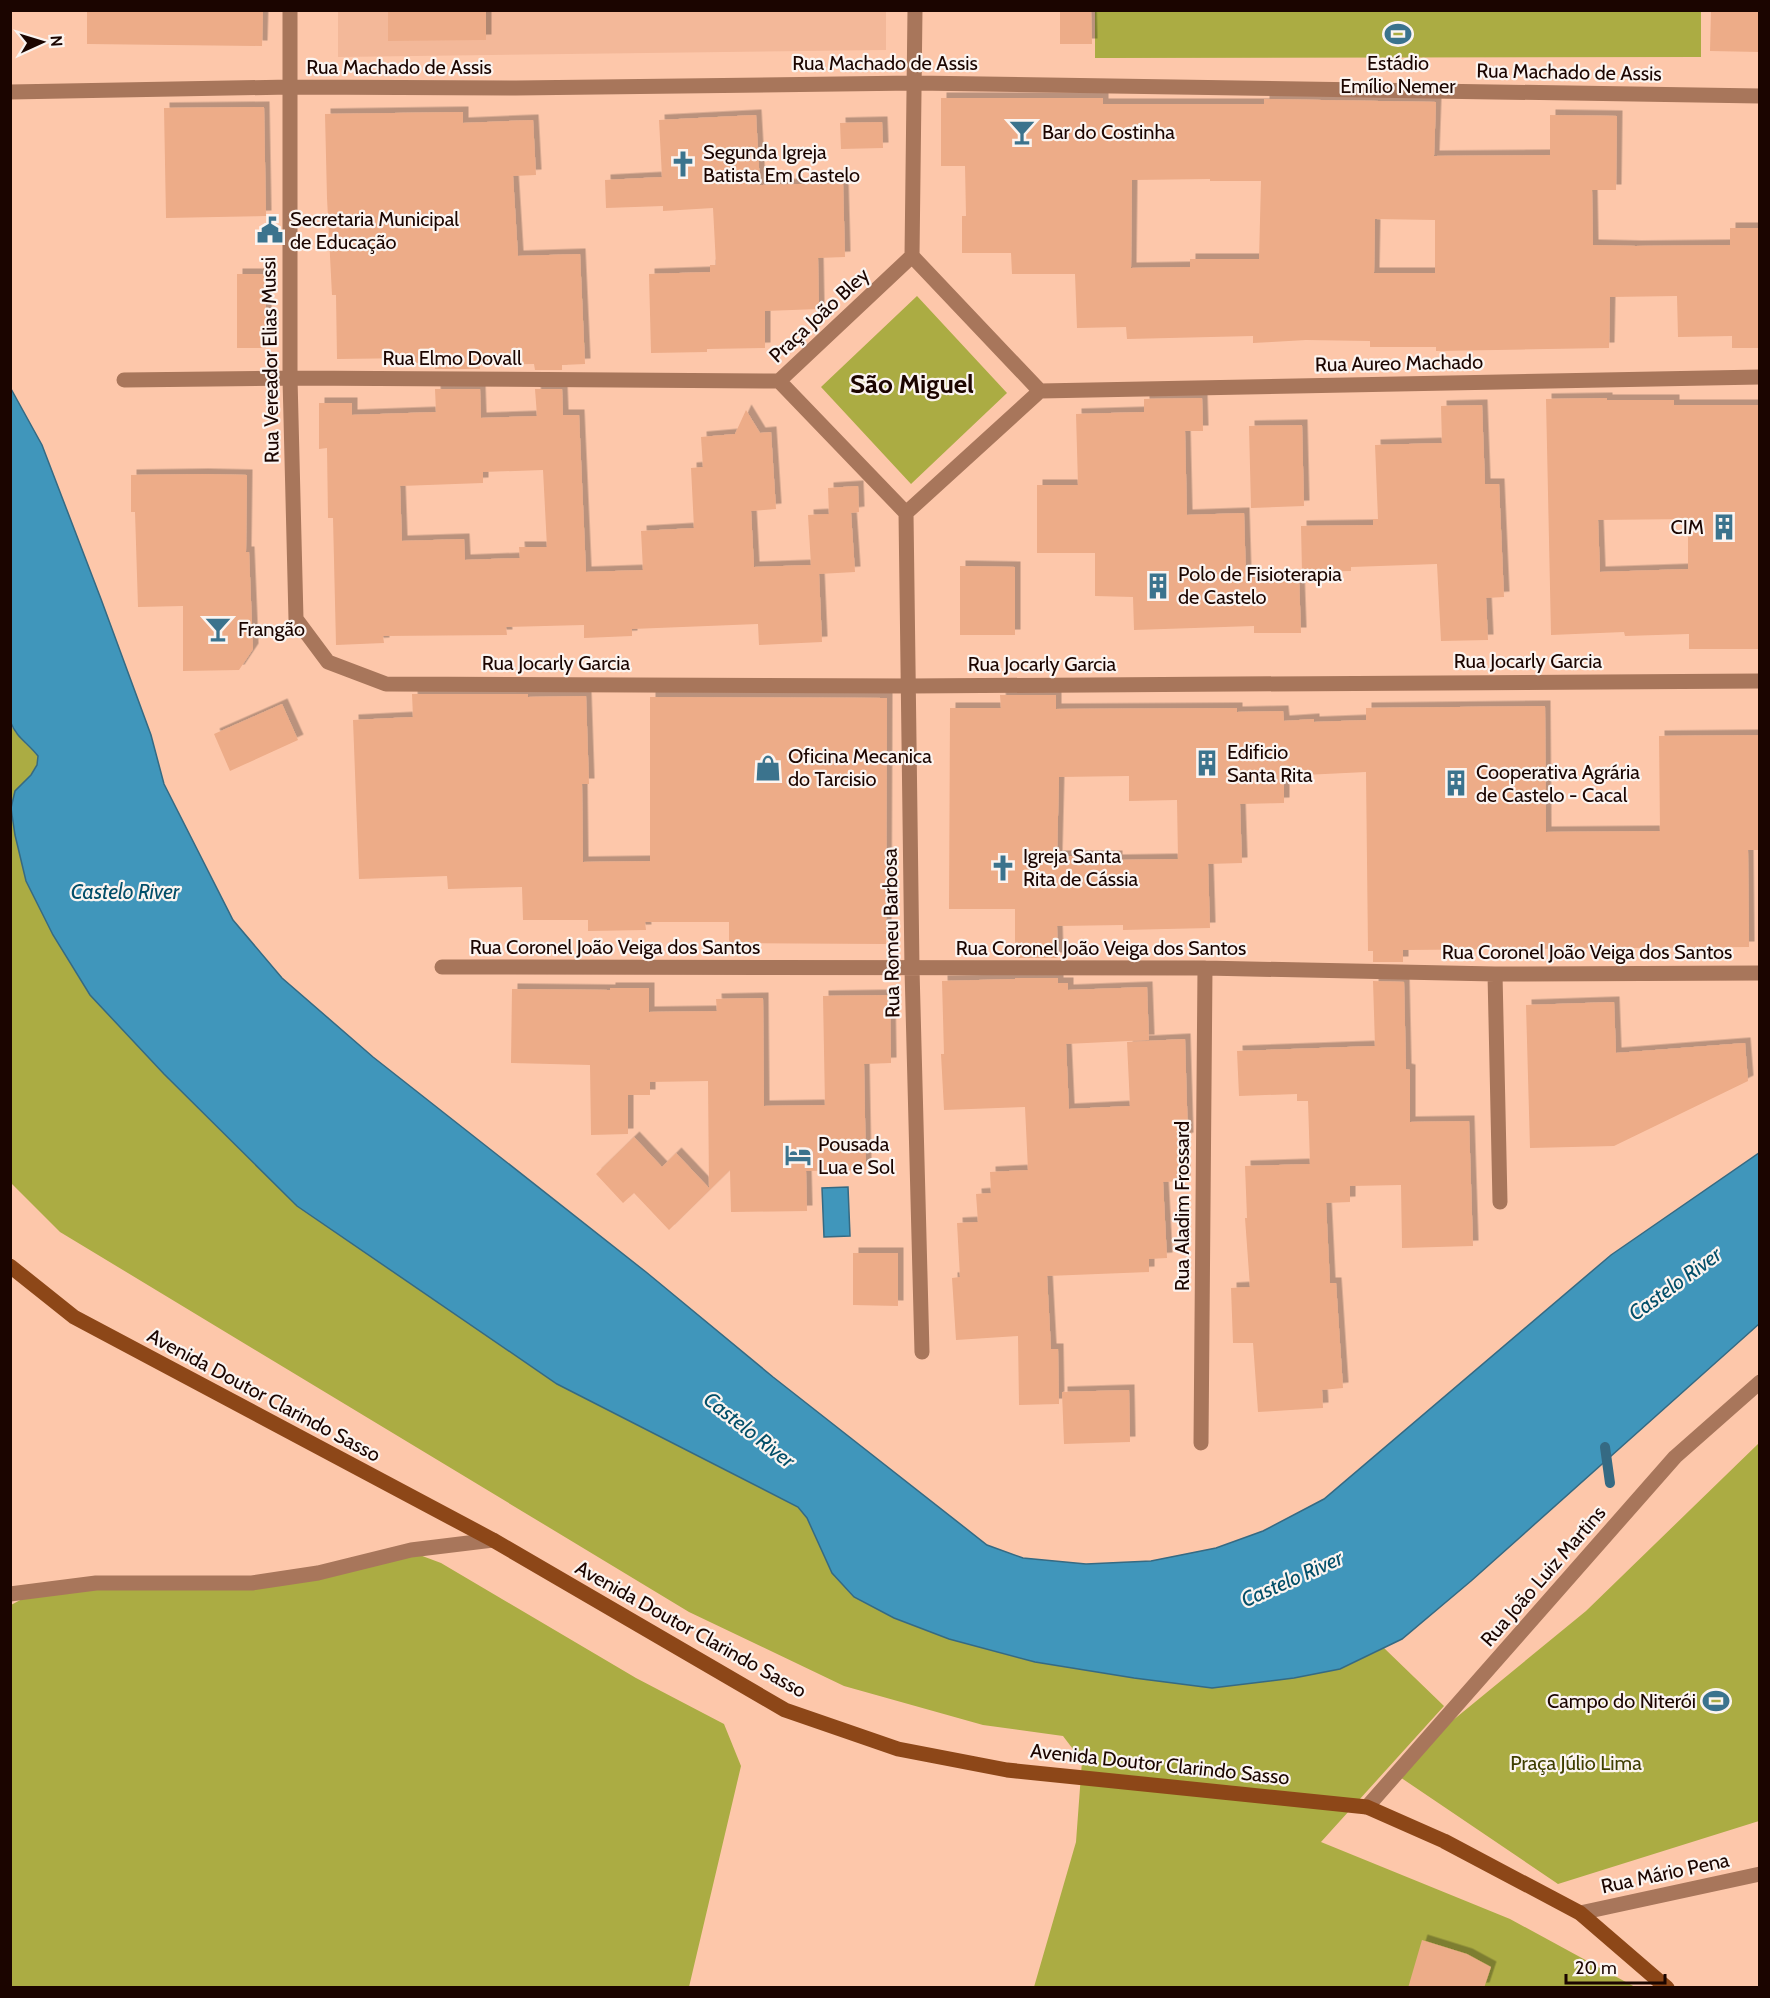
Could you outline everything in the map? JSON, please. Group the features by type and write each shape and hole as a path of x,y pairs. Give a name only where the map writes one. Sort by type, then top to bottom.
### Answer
{"main road":[{"name":"Avenida Doutor Clarindo Sasso","path":"10,1266 74,1317 492,1540 785,1710 897,1749 1007,1770 1367,1807 1455,1846 1580,1913 1666,1987"}],"street":[{"name":"Rua Vereador Elias Mussi","path":"290,10 290,378 296,619 328,662"},
{"path":"906,513 1040,391 912,256 915,10"},
{"name":"Rua Machado de Assis","path":"10,92 290,87 516,88 915,83 1760,96"},
{"name":"Praça João Bley","path":"906,513 779,381 912,256"},
{"name":"Rua Aureo Machado","path":"1040,391 1760,377"},
{"name":"Rua Elmo Dovall","path":"124,380 290,378 779,381"},
{"name":"Rua Romeu Barbosa","path":"906,513 912,969 922,1352"},
{"name":"Rua Jocarly Garcia","path":"328,662 386,684 909,686 1760,681"},
{"name":"Rua Coronel João Veiga dos Santos","path":"442,968 1205,968 1495,974 1760,973"},
{"name":"Rua Aladim Frossard","path":"1200,1443 1205,968"},
{"path":"1495,974 1500,1202"},
{"name":"Rua João Luiz Martins","path":"1367,1807 1675,1457 1760,1382"},
{"path":"10,1594 96,1583 252,1583 318,1573 411,1550 492,1540"},
{"name":"Rua Mário Pena","path":"1580,1913 1760,1874"}],"shaded area":[{"path":"338,11 886,11 886,50 338,57"}],"green space":[{"name":"Estádio Emílio Nemer","path":"1095,11 1701,11 1701,57 1095,58"},
{"path":"917,296 1007,393 911,484 821,387"},
{"path":"10,723 19,737 38,756 37,765 31,775 15,791 11,808 26,881 53,935 90,995 164,1074 297,1206 557,1384 798,1507 807,1518 832,1573 854,1597 894,1618 949,1639 1035,1662 1134,1678 1294,1678 1340,1669 1384,1648 1444,1706 1321,1842 1510,1919 1635,1987 1034,1987 1076,1842 1082,1761 1063,1736 983,1725 844,1686 689,1612 60,1232 11,1183"},
{"name":"Praça Júlio Lima","path":"1759,1443 1759,1821 1558,1884 1391,1771 1586,1611"},
{"path":"409,1551 441,1563 636,1678 724,1724 741,1766 689,1987 11,1988 11,1605 48,1585 278,1580"}],"water":[{"name":"Castelo River","path":"10,387 42,445 151,735 164,784 233,920 282,978 373,1057 987,1545 1023,1558 1086,1564 1151,1561 1216,1548 1263,1531 1324,1499 1611,1255 1759,1153 1759,1324 1471,1581 1402,1639 1340,1669 1294,1678 1212,1688 1134,1678 1035,1662 949,1639 894,1618 854,1597 832,1573 807,1518 798,1507 557,1384 297,1206 164,1074 90,995 53,935 26,881 11,808 15,791 31,775 37,765 38,756 19,736 11,723"},
{"path":"848,1187 850,1236 824,1237 822,1188"}],"building":[{"path":"87,10 263,10 262,46 87,44"},
{"path":"388,10 486,10 486,40 388,41"},
{"path":"1060,10 1091,10 1092,44 1060,44"},
{"path":"1711,10 1760,10 1760,52 1710,51"},
{"path":"941,98 1103,98 1103,104 1264,104 1264,99 1436,102 1434,156 1550,155 1550,115 1617,116 1616,190 1592,190 1593,245 1730,245 1730,228 1760,228 1760,348 1732,348 1732,336 1678,337 1677,296 1610,297 1609,348 1436,351 1436,347 1370,347 1370,341 1306,340 1253,343 1253,336 1127,339 1126,327 1077,328 1075,274 1012,274 1011,253 962,253 962,216 966,216 965,166 941,166","holes":["1210,179 1210,181 1261,181 1259,259 1190,259 1190,267 1131,268 1132,180","1375,219 1435,220 1435,273 1374,273"]},
{"path":"264,107 266,216 166,218 164,108"},
{"path":"463,112 463,123 533,120 536,175 513,176 518,256 580,254 585,364 562,365 562,370 535,370 534,364 480,365 480,369 435,369 435,362 415,363 415,358 337,359 336,295 332,295 325,114"},
{"path":"756,115 760,185 843,183 845,257 818,258 819,309 765,311 765,348 651,353 649,274 710,272 710,265 716,265 713,208 663,211 663,206 606,208 605,180 662,177 659,120"},
{"path":"882,122 883,148 841,149 840,123"},
{"path":"237,274 266,274 266,348 237,348"},
{"path":"435,389 480,389 481,418 537,416 535,389 562,389 563,415 579,415 586,572 643,570 641,531 694,528 691,468 703,467 701,437 735,434 746,410 760,433 771,432 776,509 751,511 754,567 811,565 808,515 829,514 828,488 858,486 859,512 851,513 855,572 819,574 822,642 759,645 758,624 632,629 632,636 584,638 584,625 506,627 507,635 383,636 384,643 336,645 333,518 328,518 327,448 319,449 319,403 352,403 352,415 436,412","holes":["543,470 547,547 519,547 520,558 465,560 464,539 402,541 400,486 483,483 483,472"]},
{"path":"1202,398 1203,431 1185,431 1187,515 1244,513 1246,578 1299,577 1301,633 1254,633 1254,626 1134,630 1133,597 1095,596 1095,553 1037,553 1037,485 1078,485 1076,414 1144,412 1144,399"},
{"path":"1607,398 1607,400 1674,400 1674,405 1760,405 1760,649 1689,649 1689,634 1625,636 1624,632 1551,635 1546,399","holes":["1688,519 1688,569 1600,572 1598,520"]},
{"path":"1482,405 1485,484 1499,484 1504,597 1486,598 1488,640 1441,641 1437,564 1351,567 1351,571 1302,572 1301,526 1373,525 1373,519 1378,519 1375,445 1442,443 1441,406"},
{"path":"1302,425 1304,506 1251,508 1249,426"},
{"path":"131,475 247,475 246,552 249,552 253,649 239,670 183,671 183,606 138,607 135,512 131,512"},
{"path":"960,566 1015,567 1015,635 960,635"},
{"path":"412,694 586,696 589,784 582,784 583,862 650,861 650,697 887,698 886,944 729,943 729,922 645,922 646,930 588,931 588,920 523,920 522,887 448,889 447,876 359,879 353,720 413,717"},
{"path":"1000,695 1056,695 1056,709 1237,708 1237,712 1283,711 1284,721 1314,719 1314,722 1366,720 1366,708 1545,706 1546,832 1660,831 1659,736 1760,735 1760,850 1748,850 1749,947 1403,950 1403,962 1373,962 1373,951 1368,951 1366,772 1284,776 1284,803 1240,804 1242,863 1208,864 1210,928 1123,930 1123,925 1057,926 1058,958 1015,958 1015,909 949,909 950,708 1001,708","holes":["1129,776 1129,801 1177,800 1178,859 1117,860 1117,856 1057,856 1059,777"]},
{"path":"282,704 298,740 230,771 214,734"},
{"path":"1058,978 1058,983 1068,983 1068,990 1147,987 1149,1040 1066,1044 1069,1109 1130,1106 1127,1042 1185,1039 1188,1138 1184,1139 1185,1181 1163,1182 1167,1258 1149,1259 1149,1272 1047,1276 1051,1349 1058,1349 1059,1404 1019,1405 1018,1336 956,1340 952,1278 960,1277 957,1223 978,1222 976,1194 991,1193 990,1172 1028,1170 1025,1107 944,1110 941,1054 944,1054 942,981"},
{"path":"1373,981 1404,982 1406,1069 1410,1070 1410,1122 1469,1121 1473,1246 1402,1248 1401,1185 1350,1186 1350,1202 1326,1203 1330,1283 1336,1283 1343,1388 1322,1390 1323,1408 1258,1412 1253,1343 1233,1343 1231,1288 1250,1287 1245,1218 1247,1218 1245,1166 1310,1164 1308,1101 1297,1101 1297,1094 1239,1096 1237,1051 1375,1046"},
{"path":"610,988 649,988 649,1012 717,1011 716,999 763,998 764,1106 825,1105 823,996 890,995 891,1063 864,1064 866,1170 806,1171 807,1211 731,1212 730,1170 669,1230 634,1193 623,1203 596,1174 634,1137 662,1167 676,1153 709,1188 708,1081 650,1082 650,1095 628,1095 628,1134 591,1135 590,1065 511,1063 512,989 610,990"},
{"path":"1614,1002 1616,1053 1745,1043 1748,1081 1614,1146 1530,1148 1526,1005"},
{"path":"853,1253 898,1253 898,1306 853,1305"},
{"path":"1129,1390 1130,1442 1064,1444 1062,1392"},
{"path":"1422,1940 1467,1954 1491,1967 1484,1988 1408,1988"}],"waterway":[{"path":"1605,1447 1610,1483"}],"place":[{"name":"Estádio Emílio Nemer","path":"1398,34"},
{"name":"Bar do Costinha","path":"1022,132"},
{"name":"Segunda Igreja Batista Em Castelo","path":"683,164"},
{"name":"Secretaria Municipal de Educação","path":"270,230"},
{"name":"CIM","path":"1724,527"},
{"name":"Polo de Fisioterapia de Castelo","path":"1158,586"},
{"name":"Frangão","path":"218,629"},
{"name":"Edificio Santa Rita","path":"1207,763"},
{"name":"Oficina Mecanica do Tarcisio","path":"768,768"},
{"name":"Cooperativa Agrária de Castelo - Cacal","path":"1456,783"},
{"name":"Igreja Santa Rita de Cássia","path":"1003,868"},
{"name":"Pousada Lua e Sol","path":"798,1155"},
{"name":"Campo do Niterói","path":"1716,1701"}],"district":[{"name":"São Miguel","path":"912,384"}]}
